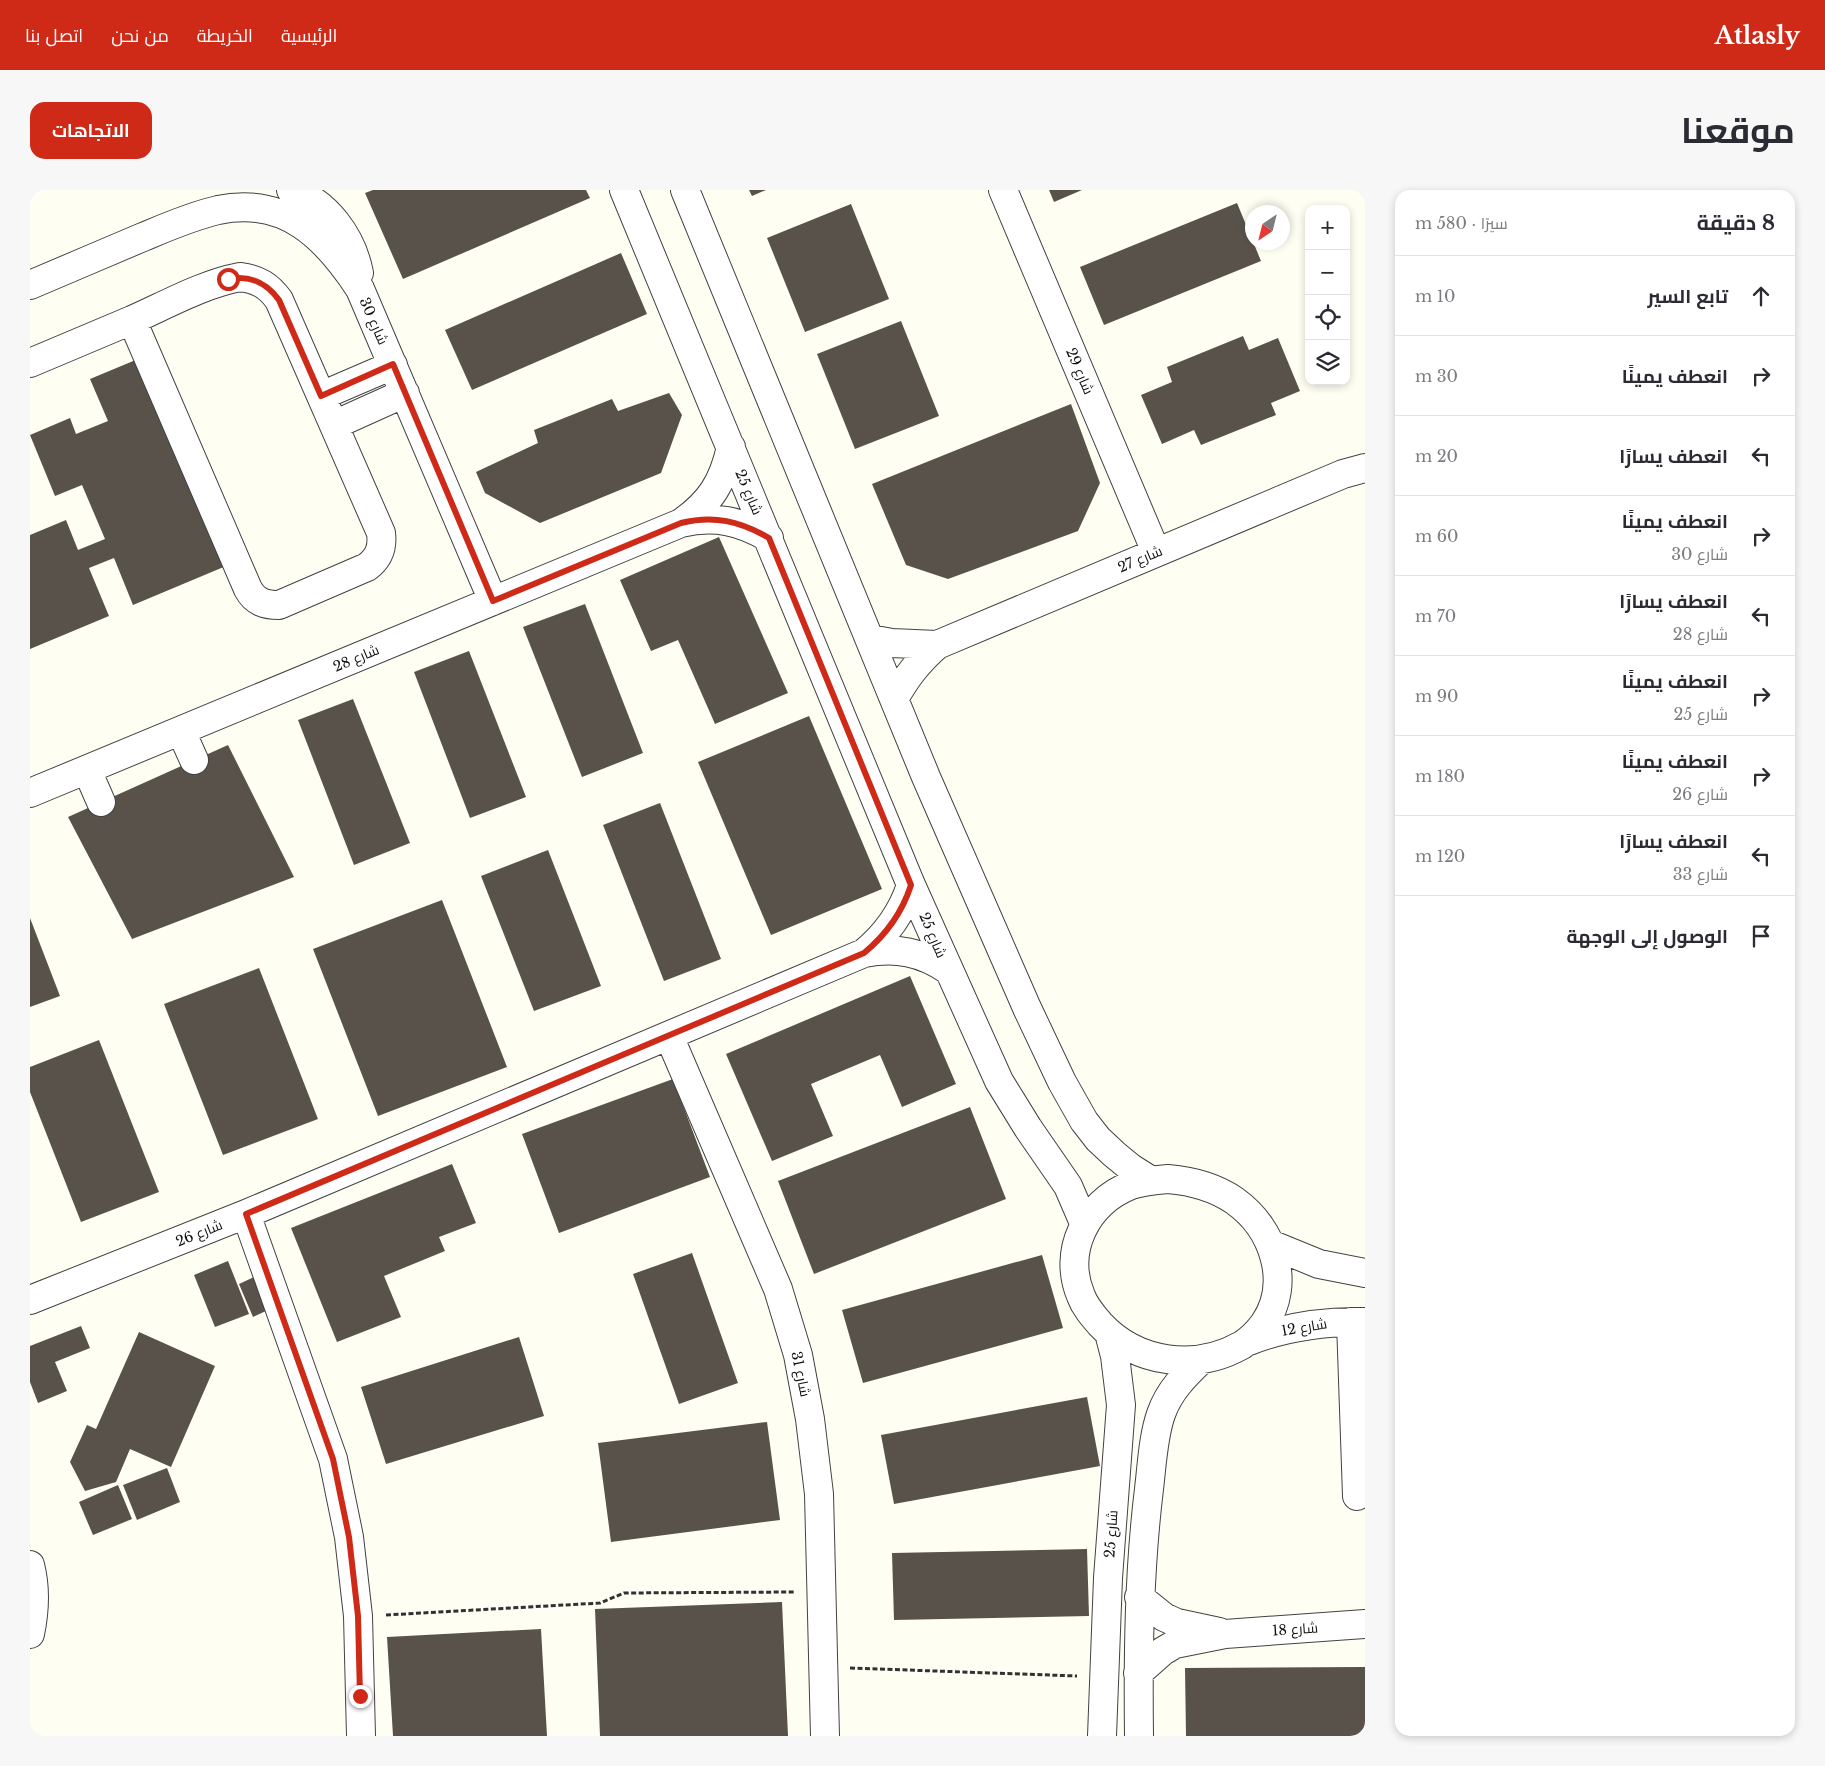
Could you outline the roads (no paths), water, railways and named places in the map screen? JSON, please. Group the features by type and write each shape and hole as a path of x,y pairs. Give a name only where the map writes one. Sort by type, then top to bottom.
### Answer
{"street":[{"name":"شارع 30","path":"190,218 211,201 234,190"},
{"name":"شارع 30","path":"291,190 310,199 324,210 346,237 354,254 360,290"},
{"name":"شارع 25","path":"624,190 911,885 948,970 999,1081 1028,1128 1068,1186 1084,1223"},
{"path":"685,190 937,804 1027,1008 1065,1088 1084,1121 1098,1139 1131,1168 1150,1180"},
{"name":"شارع 29","path":"1004,190 1156,552"},
{"name":"شارع 30","path":"30,285 190,218 219,210 244,207 268,210 292,218 312,231 330,248 360,290 493,601"},
{"path":"30,363 228,279 240,277 263,283 279,300 381,533 380,553 375,561 351,575 279,605 264,604 252,595 132,320"},
{"path":"321,396 393,364"},
{"path":"334,425 405,393"},
{"name":"شارع 28","path":"681,523 705,503 715,491 722,477 731,447"},
{"name":"شارع 27","path":"894,698 906,677 920,660 937,645 1354,471 1365,459"},
{"name":"شارع 28","path":"30,793 681,523 696,519 727,520 749,527 769,538"},
{"name":"شارع 27","path":"870,639 892,643 937,645"},
{"path":"181,731 194,760"},
{"path":"87,770 101,802"},
{"name":"شارع 26","path":"864,953 888,930 898,916 906,901 911,885"},
{"name":"شارع 26","path":"30,1300 246,1214 864,953 886,950 908,952 936,962 948,970"},
{"name":"شارع 31","path":"670,1036 778,1288 798,1355 810,1419 819,1494 825,1736"},
{"path":"1202,1359 1186,1361 1153,1357 1137,1351 1109,1333 1088,1310 1081,1297 1074,1267 1075,1252 1084,1223 1097,1208 1113,1195 1131,1185 1150,1180 1168,1179 1186,1180 1204,1185 1221,1192 1236,1202 1250,1214 1261,1228 1277,1262 1276,1298 1269,1315 1259,1330 1245,1343"},
{"path":"246,1214 333,1459 349,1537 358,1616 361,1736"},
{"path":"1270,1244 1319,1264 1365,1273"},
{"path":"1357,1496 1358,1322"},
{"name":"شارع 12","path":"1202,1359 1217,1356 1245,1343 1287,1328 1316,1323 1358,1322"},
{"name":"شارع 25","path":"1102,1736 1108,1578 1121,1405 1115,1356 1109,1333"},
{"path":"1140,1736 1138,1673 1139,1597 1156,1429 1169,1397 1178,1383 1202,1359"},
{"path":"30,1565 35,1602 30,1634"},
{"name":"شارع 18","path":"1139,1597 1164,1617 1225,1634"},
{"name":"شارع 18","path":"1138,1673 1163,1651 1176,1644 1225,1634 1365,1624"}]}
